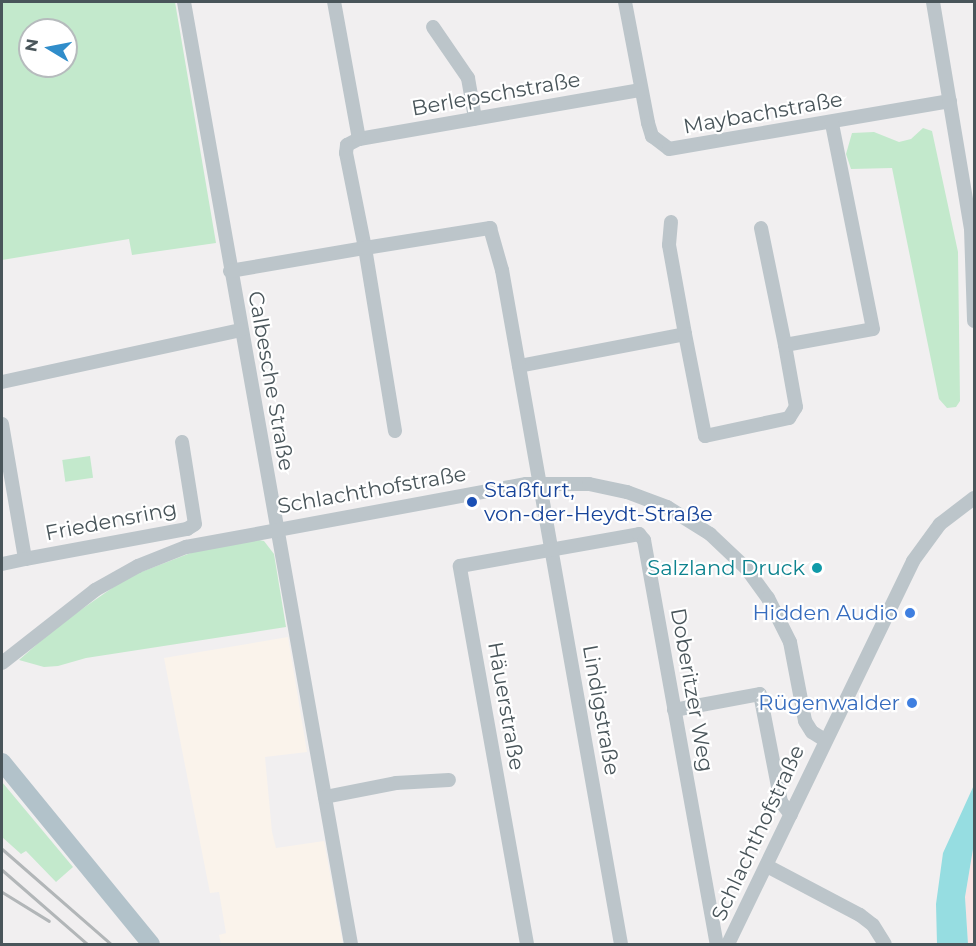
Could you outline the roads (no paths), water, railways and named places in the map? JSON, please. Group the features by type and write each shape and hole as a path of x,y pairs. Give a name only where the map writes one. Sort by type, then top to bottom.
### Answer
{"main road":[{"path":"2,762 151,945"}],"street":[{"name":"Calbesche Straße","path":"184,2 351,945"},
{"path":"334,2 359,139 347,145 346,153 395,431"},
{"name":"Maybachstraße","path":"625,2 652,136 669,149 832,123 950,101"},
{"path":"933,2 971,229 975,321"},
{"path":"433,27 468,78 475,118"},
{"name":"Berlepschstraße","path":"359,139 641,90"},
{"path":"785,345 873,329 832,123"},
{"path":"671,222 669,245 705,436 789,418 795,414 785,345 761,228"},
{"name":"Lindigstraße","path":"364,248 490,228 502,270 621,945"},
{"path":"230,271 364,248"},
{"path":"2,382 241,330"},
{"path":"519,366 685,334"},
{"name":"Friedensring","path":"2,424 25,559"},
{"name":"Friedensring","path":"2,564 187,529 195,524 182,442"},
{"name":"Schlachthofstraße","path":"2,663 60,614 123,574 186,548 277,528 540,483 589,484 639,495 680,514 723,545 758,582 776,612 795,659 805,721 812,732 825,740"},
{"name":"Schlachthofstraße","path":"728,945 825,740 920,549 940,524 975,498"},
{"name":"Doberitzer Weg","path":"551,548 642,535 717,945"},
{"name":"Häuerstraße","path":"527,945 460,566 551,548"},
{"path":"674,710 760,694 781,802 790,815"},
{"path":"326,796 396,783 449,780"},
{"path":"767,866 860,915 873,925 885,945"}],"water":[{"path":"974,785 974,843 965,897 968,944 937,944 936,904 943,853"}],"railway":[{"path":"2,849 111,944"},
{"path":"2,870 87,944"},
{"path":"2,892 49,921"}],"place":[{"name":"Staßfurt, von-der-Heydt-Straße","path":"472,502"},
{"name":"Salzland Druck","path":"817,568"},
{"name":"Hidden Audio","path":"910,613"},
{"name":"Rügenwalder","path":"912,703"}]}
